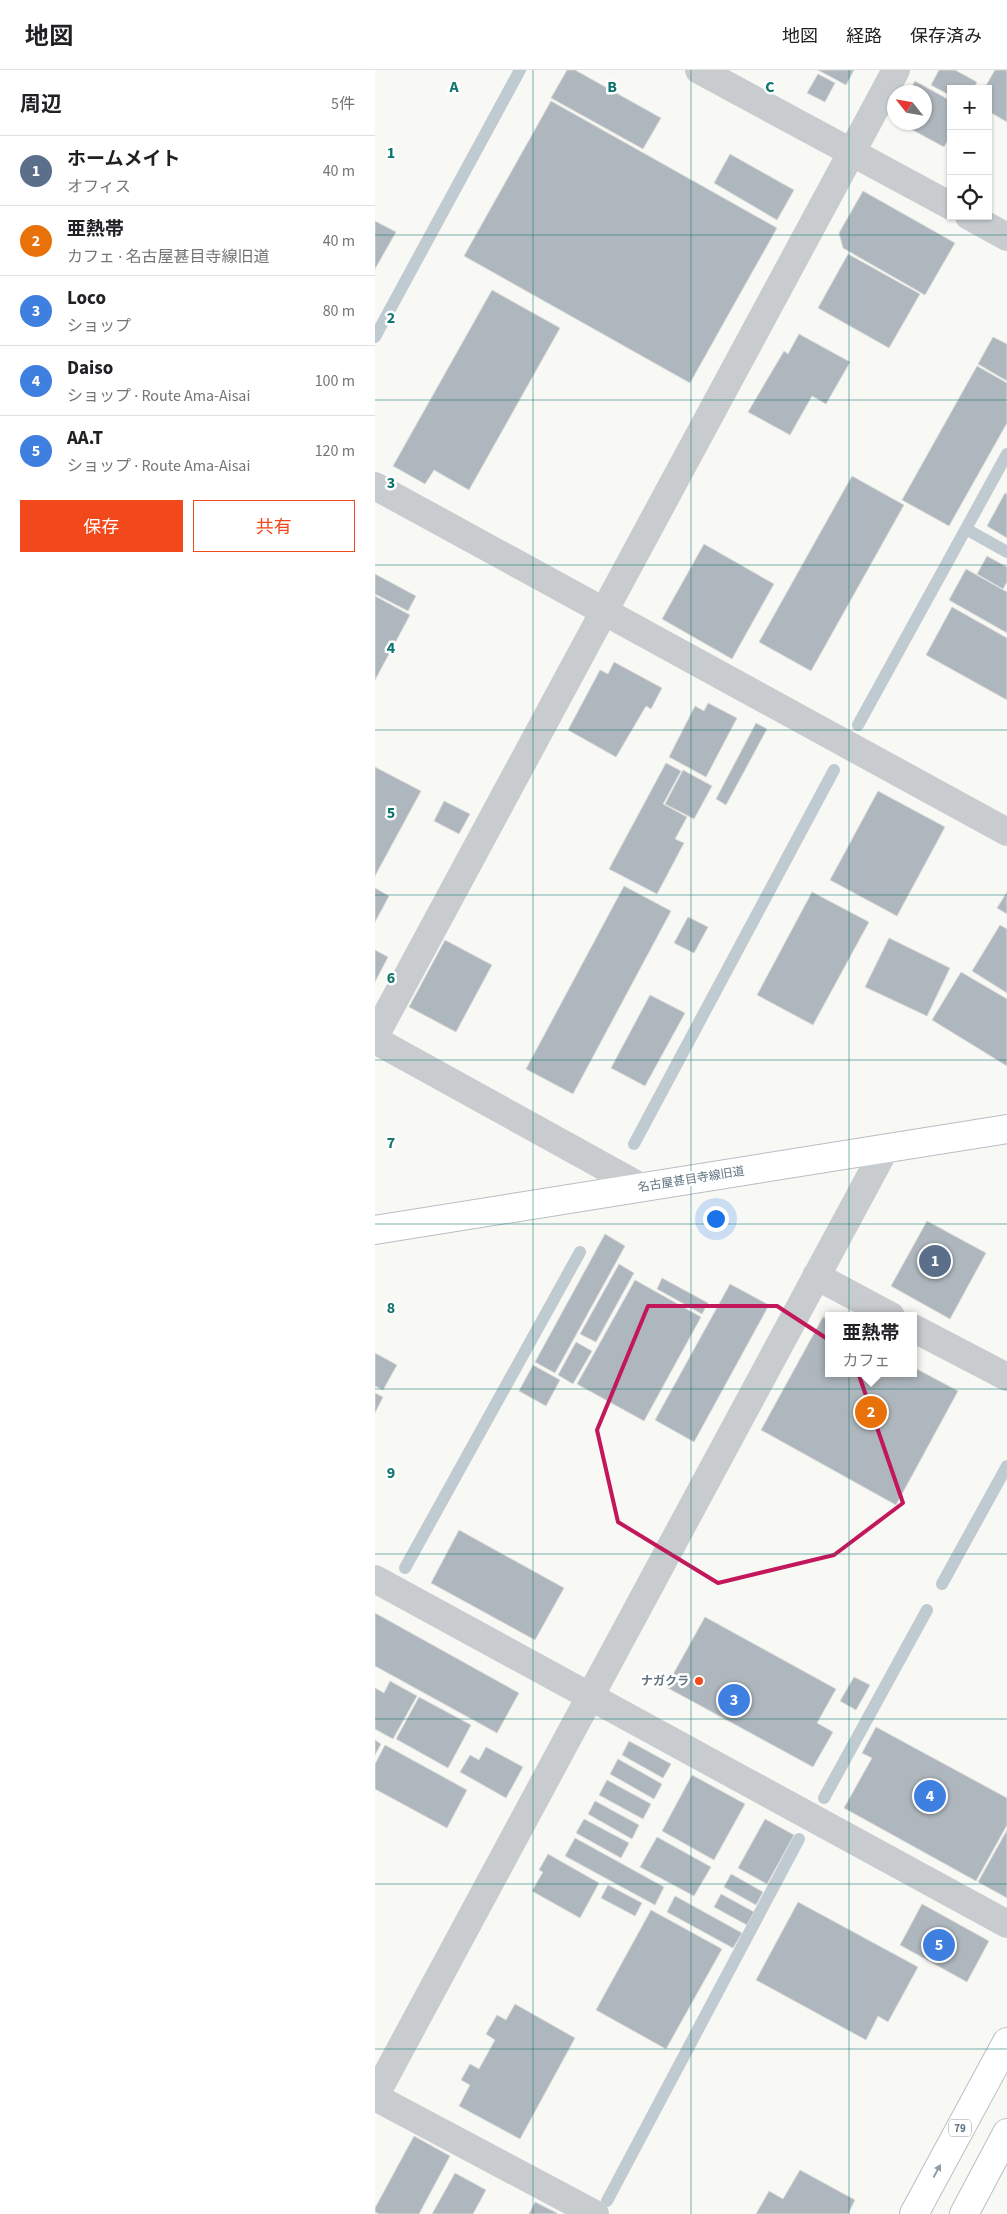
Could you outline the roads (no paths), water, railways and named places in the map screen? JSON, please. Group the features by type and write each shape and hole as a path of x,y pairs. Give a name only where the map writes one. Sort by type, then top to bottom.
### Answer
{"street":[{"path":"699,70 947,204"},
{"path":"375,1036 896,70"},
{"path":"976,220 1007,237"},
{"path":"375,486 1007,832"},
{"path":"375,1040 641,1187"},
{"name":"名古屋甚目寺線旧道","path":"375,1230 1007,1129"},
{"path":"595,2214 375,2096 885,1149"},
{"path":"816,1276 884,1312"},
{"path":"917,1330 1007,1377"},
{"path":"375,1579 1007,1924"},
{"name":"79","path":"914,2214 1007,2042"},
{"path":"964,2214 1007,2133"}],"waterway":[{"path":"375,337 520,70"},
{"path":"858,725 1007,454"},
{"path":"966,529 1007,552"},
{"path":"634,1144 834,770"},
{"path":"405,1568 580,1252"},
{"path":"942,1584 1007,1466"},
{"path":"824,1798 927,1610"},
{"path":"607,2201 799,1839"}],"place":[{"name":"ホームメイト","path":"935,1261"},
{"name":"亜熱帯","path":"871,1412"},
{"name":"ナガクラ","path":"699,1681"},
{"name":"Loco","path":"734,1700"},
{"name":"Daiso","path":"930,1796"},
{"name":"AA.T","path":"939,1945"}]}
